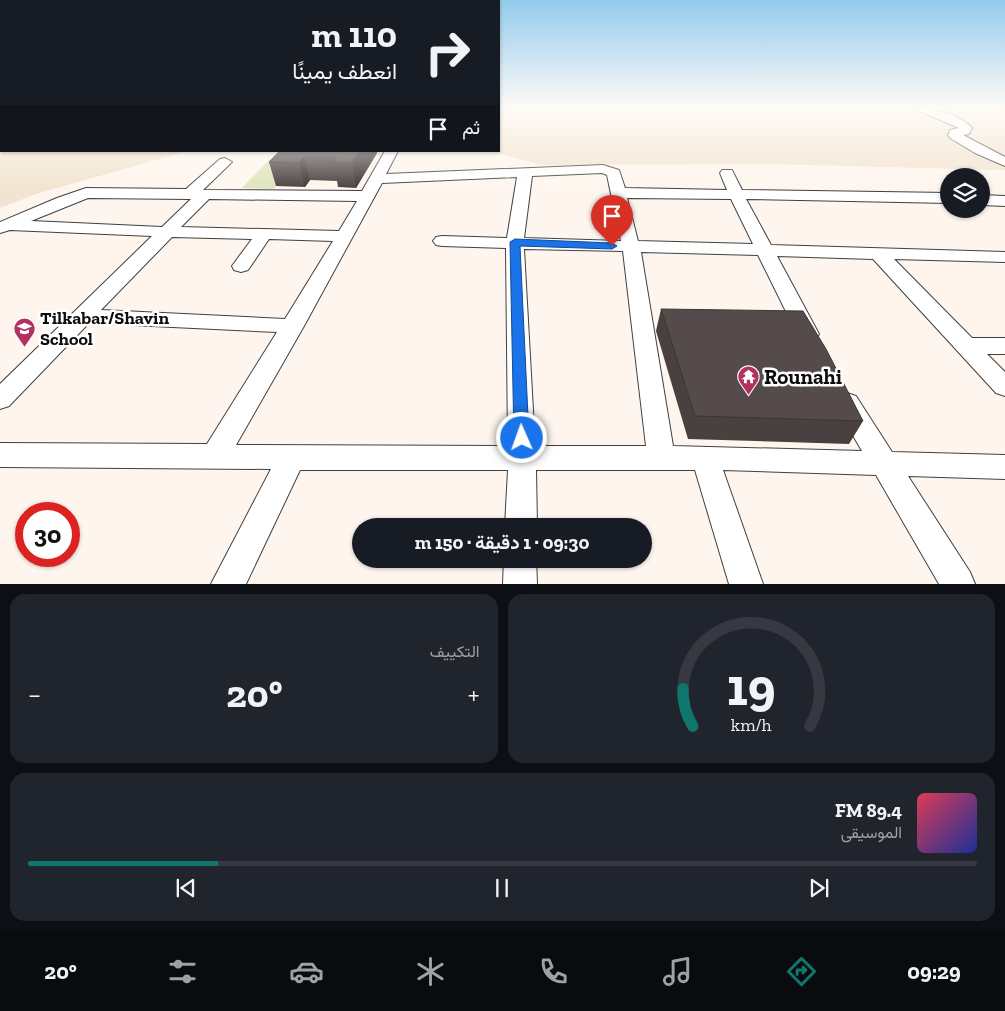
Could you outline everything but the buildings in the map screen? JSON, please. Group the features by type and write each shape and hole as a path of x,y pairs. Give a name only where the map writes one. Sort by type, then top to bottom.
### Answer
{"street":[{"path":"954,135 1005,162"},
{"path":"215,456 293,326 391,152"},
{"path":"0,399 167,232 225,162"},
{"path":"4,226 63,201 86,194 198,194 371,188 526,173 607,170 615,174 650,322 661,458"},
{"path":"521,518 522,457 515,242 526,173"},
{"path":"728,173 736,194 764,249 792,323 816,349"},
{"path":"619,193 940,198"},
{"path":"990,200 1005,201"},
{"path":"4,226 345,236"},
{"path":"241,266 265,233"},
{"path":"442,241 1005,257"},
{"path":"878,253 1005,387"},
{"path":"82,316 293,326"},
{"path":"965,346 1005,346"},
{"path":"834,382 958,584"},
{"path":"0,455 292,458 705,458 1005,467"},
{"path":"228,584 292,458"},
{"path":"705,458 746,584"},
{"path":"520,568 520,584"}],"shaded area":[{"path":"500,135 1005,135 1005,170 990,170 990,168 768,164 541,165 495,152 500,152"},
{"path":"0,152 184,152 39,193 0,208"}],"green space":[{"path":"277,152 325,152 294,165 274,189 242,188"}],"place":[{"name":"Tilkabar/Shavin School","path":"24,347"},
{"name":"Rounahi","path":"748,396"}],"route":[{"path":"522,438 515,242 612,246"}]}
